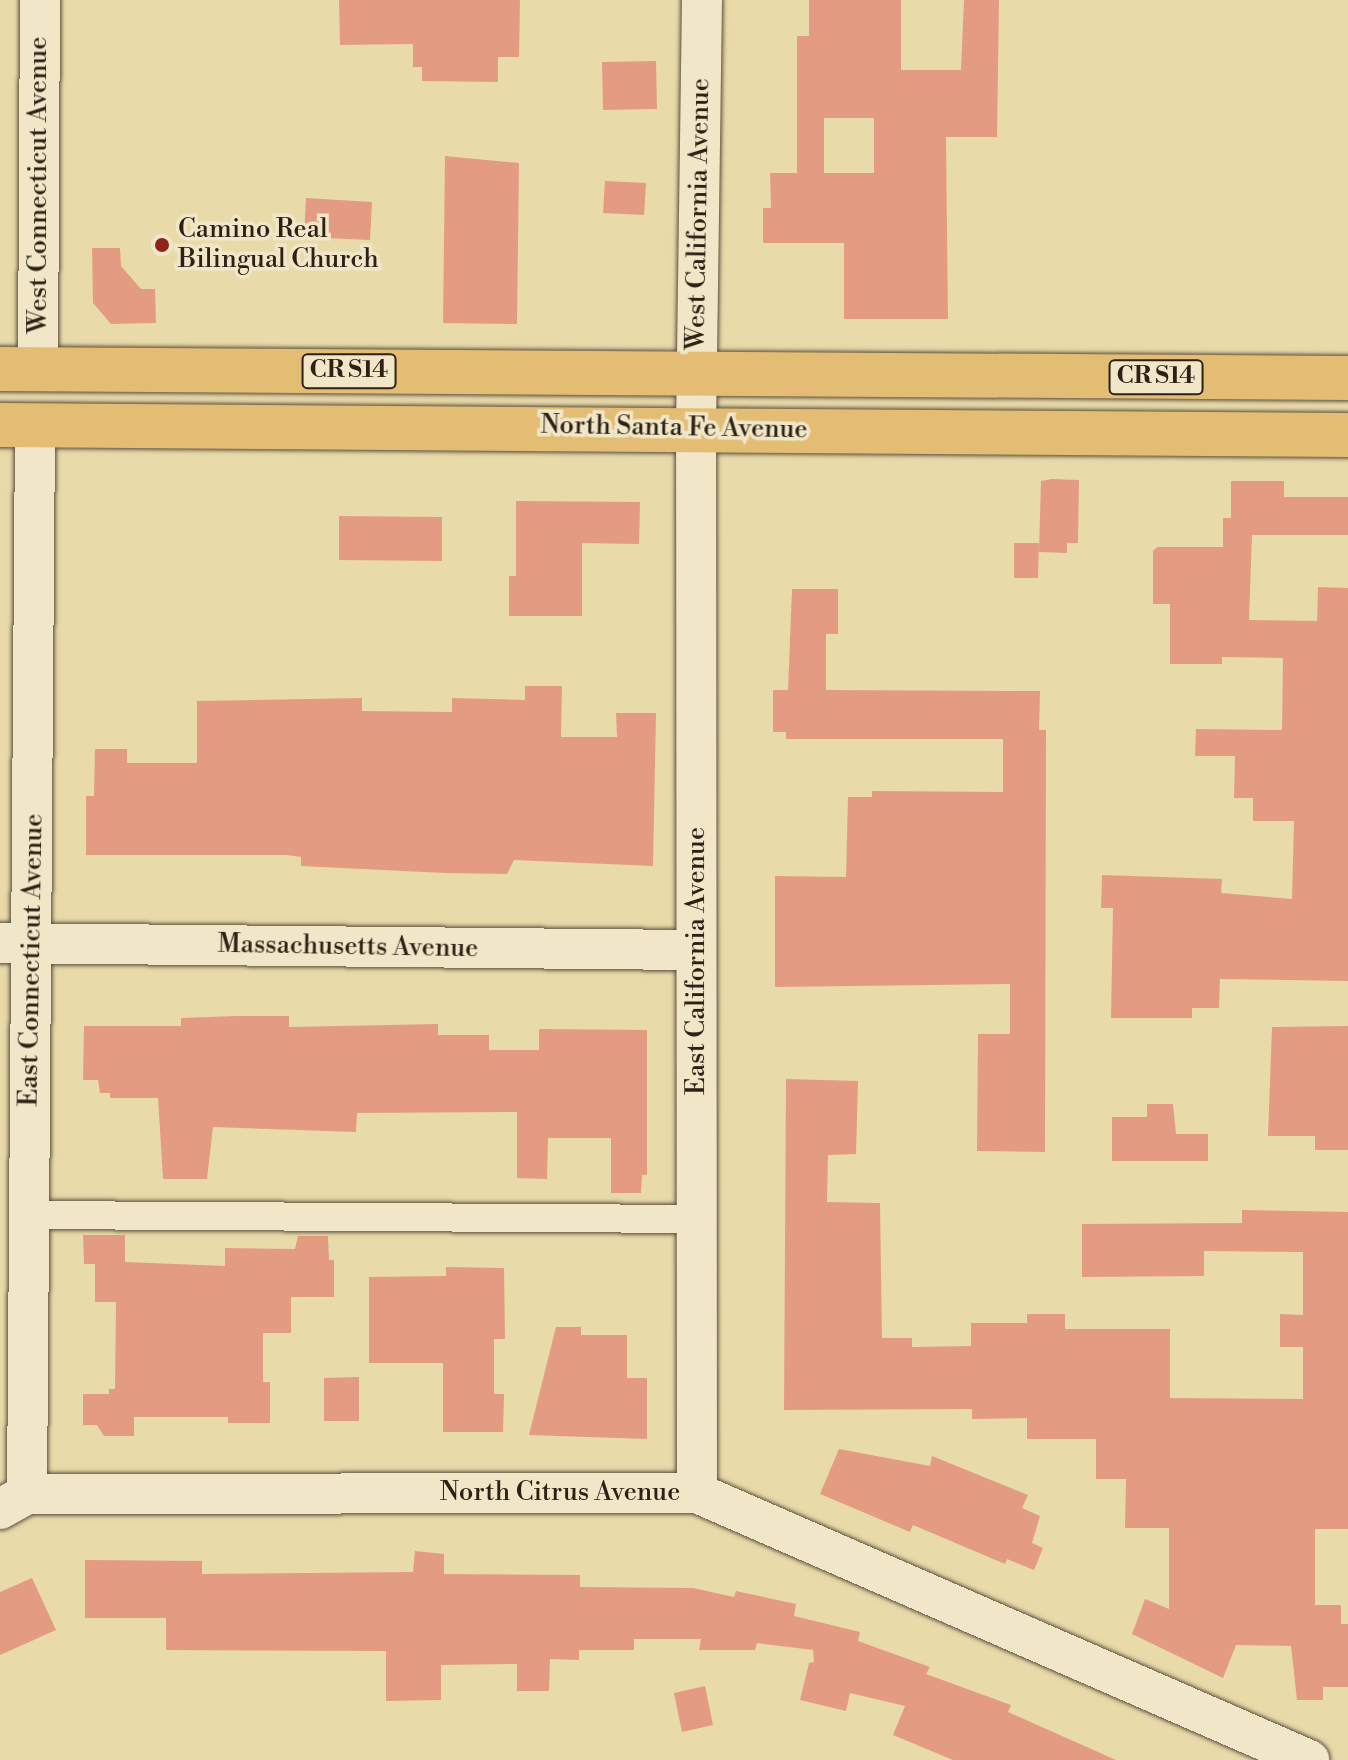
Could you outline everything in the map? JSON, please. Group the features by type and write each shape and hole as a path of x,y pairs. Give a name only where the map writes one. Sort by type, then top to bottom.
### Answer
{"main road":[{"name":"North Santa Fe Avenue","path":"19,370 1348,378"},
{"path":"1021,433 1097,404 1221,403 1236,393 1241,377"},
{"name":"North Santa Fe Avenue","path":"18,425 1348,435"}],"street":[{"name":"West Connecticut Avenue","path":"19,370 40,0"},
{"name":"West California Avenue","path":"696,429 702,0"},
{"name":"East Connecticut Avenue","path":"13,1502 29,1215 16,943 18,425"},
{"name":"East California Avenue","path":"696,429 697,1493"},
{"name":"Massachusetts Avenue","path":"16,943 696,950"},
{"path":"29,1215 697,1219"},
{"name":"North Citrus Avenue","path":"13,1502 697,1493 1309,1760"}],"building":[{"path":"339,0 520,0 519,57 498,57 498,82 422,81 422,67 413,67 413,44 340,45"},
{"path":"809,0 901,0 901,70 961,70 964,0 999,0 997,137 946,137 948,319 844,319 844,243 763,243 763,208 771,208 770,173 797,173 797,36 809,36","holes":["824,118 874,118 874,173 824,173"]},
{"path":"656,61 657,109 603,110 602,62"},
{"path":"445,156 519,163 517,324 443,323"},
{"path":"605,181 646,183 644,215 603,213"},
{"path":"306,198 372,202 370,240 304,237"},
{"path":"92,248 120,248 121,266 141,289 155,289 156,323 111,324 93,303"},
{"path":"1079,480 1078,543 1067,543 1067,553 1039,552 1041,481"},
{"path":"1231,481 1284,481 1284,497 1348,497 1348,535 1252,535 1249,620 1317,621 1318,587 1348,588 1348,981 1220,979 1219,1008 1192,1008 1192,1018 1111,1018 1113,908 1101,908 1102,875 1222,879 1221,893 1292,899 1294,821 1253,821 1253,798 1234,798 1235,756 1195,756 1196,729 1282,730 1283,658 1222,657 1222,664 1170,664 1170,604 1153,604 1153,551 1157,547 1223,547 1223,518 1231,518"},
{"path":"516,501 640,502 639,544 582,543 582,616 509,616 509,576 516,576"},
{"path":"339,516 442,517 442,561 339,560"},
{"path":"1014,543 1039,543 1038,578 1014,578"},
{"path":"792,589 838,589 838,634 826,634 826,690 1040,691 1039,730 1046,730 1045,1152 977,1151 978,1034 1010,1034 1010,984 775,987 775,876 846,877 848,797 872,797 872,791 1003,792 1003,739 786,739 786,732 773,732 773,690 788,690"},
{"path":"525,686 562,686 561,737 617,737 616,713 656,713 653,866 514,860 507,874 445,873 301,866 301,857 287,855 86,855 86,796 94,796 95,749 127,749 127,763 197,763 197,701 362,698 362,711 452,712 452,698 525,700"},
{"path":"289,1016 289,1027 438,1024 438,1035 489,1035 489,1050 539,1050 539,1029 647,1030 647,1175 642,1175 641,1193 611,1193 611,1138 548,1138 547,1179 517,1178 517,1112 357,1113 356,1132 213,1127 207,1179 163,1179 158,1098 110,1098 110,1093 100,1093 98,1080 83,1080 84,1026 181,1026 181,1018"},
{"path":"1348,1026 1348,1150 1315,1150 1315,1136 1268,1136 1272,1027"},
{"path":"786,1079 858,1081 856,1154 828,1155 827,1202 880,1203 882,1338 912,1338 912,1347 971,1346 971,1323 1027,1323 1027,1314 1065,1314 1065,1329 1170,1329 1170,1398 1303,1399 1303,1347 1280,1347 1280,1314 1303,1315 1303,1252 1204,1251 1204,1276 1082,1277 1082,1224 1242,1223 1242,1210 1348,1212 1348,1529 1315,1529 1315,1605 1341,1605 1341,1624 1348,1624 1348,1687 1323,1687 1323,1700 1297,1700 1291,1646 1236,1645 1223,1678 1132,1634 1145,1599 1169,1609 1169,1528 1125,1528 1126,1479 1096,1479 1096,1439 1027,1439 1027,1418 972,1419 972,1409 784,1410"},
{"path":"1147,1104 1173,1104 1176,1134 1208,1134 1208,1161 1112,1161 1112,1117 1147,1117"},
{"path":"83,1235 125,1235 125,1262 225,1266 225,1248 295,1249 298,1236 328,1236 329,1260 334,1260 334,1297 291,1297 291,1333 263,1333 263,1382 270,1382 270,1423 228,1423 228,1417 134,1417 134,1436 104,1436 97,1425 83,1425 83,1394 109,1394 109,1389 115,1389 116,1302 95,1302 95,1264 84,1264"},
{"path":"446,1267 504,1268 505,1339 494,1339 494,1394 504,1394 503,1432 443,1432 443,1363 369,1363 369,1277 446,1276"},
{"path":"556,1327 581,1327 581,1335 627,1335 627,1378 647,1378 647,1439 529,1435"},
{"path":"359,1377 359,1421 324,1421 324,1378"},
{"path":"839,1449 930,1466 932,1456 1028,1495 1022,1508 1040,1516 1032,1543 1043,1548 1034,1570 1007,1559 1005,1564 913,1525 910,1532 820,1494"},
{"path":"415,1551 444,1554 444,1574 580,1575 580,1587 693,1588 734,1597 736,1591 796,1604 794,1616 860,1632 858,1641 930,1667 926,1674 1011,1705 1008,1712 1116,1760 953,1760 893,1735 905,1706 850,1693 846,1711 800,1700 809,1663 814,1662 813,1650 757,1643 755,1650 699,1650 701,1639 634,1639 634,1650 579,1650 579,1660 550,1659 549,1691 517,1691 517,1664 441,1665 441,1700 386,1701 386,1651 166,1650 166,1618 85,1618 85,1560 202,1561 202,1574 413,1572"},
{"path":"32,1578 56,1630 0,1655 0,1592"},
{"path":"705,1686 713,1725 682,1732 674,1693"}],"place":[{"name":"Camino Real Bilingual Church","path":"162,245"}]}
